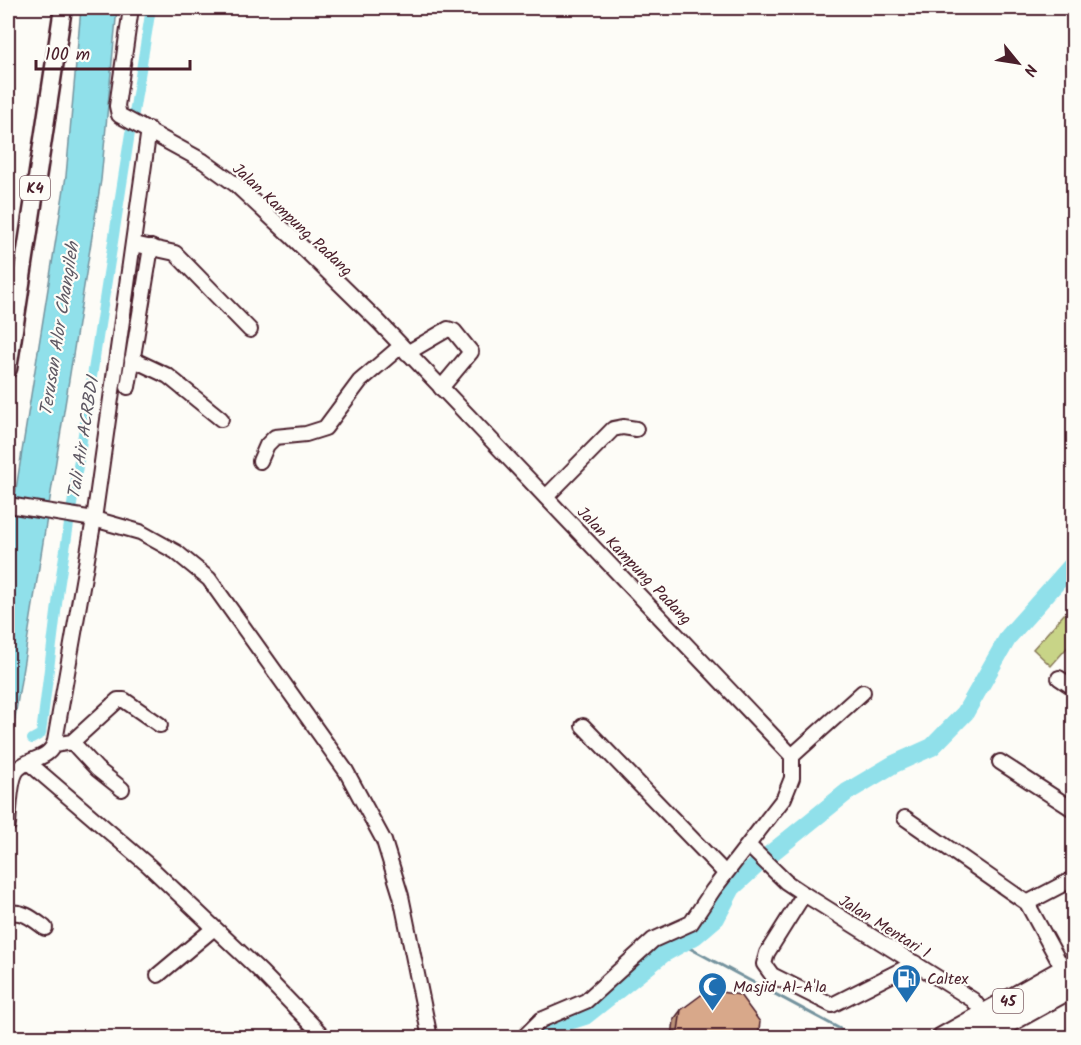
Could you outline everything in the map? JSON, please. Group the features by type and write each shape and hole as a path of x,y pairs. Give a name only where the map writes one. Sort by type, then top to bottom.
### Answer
{"highway":[{"name":"45","path":"942,1038 1068,966"},
{"name":"45","path":"980,1038 1074,986"}],"main road":[{"name":"K4","path":"8,369 63,8"}],"street":[{"name":"Jalan Kampung Padang","path":"131,8 118,110 128,122 149,129 235,184 404,349 792,756"},
{"path":"8,825 15,774 29,763 44,756 54,745 134,244 149,129"},
{"path":"134,244 175,253 250,330"},
{"path":"128,387 151,247"},
{"path":"260,461 267,445 274,437 306,434 325,428 360,381 404,349 448,329 454,331 471,352 441,388"},
{"path":"132,359 168,376 221,420"},
{"path":"546,497 613,429 623,426 636,429"},
{"path":"8,505 119,524 155,539 209,579 346,771 387,851 401,896 430,1038"},
{"path":"1059,678 1074,688"},
{"path":"523,1038 528,1030 541,1020 586,1001 653,940 691,923 725,873 751,849 784,798 792,778 792,756 863,692"},
{"path":"54,745 72,742 118,700 124,700 160,725"},
{"path":"583,726 725,873"},
{"path":"72,742 97,769 122,789"},
{"path":"1000,762 1074,810"},
{"path":"29,763 147,865 261,972 325,1038"},
{"path":"905,818 1028,903 1068,966"},
{"name":"Jalan Mentari 1","path":"751,849 768,866 804,894 973,1000 984,1014"},
{"path":"1028,903 1073,879"},
{"path":"804,894 767,953 764,964 772,975 832,1005 915,963"},
{"path":"8,913 28,915 45,928"},
{"path":"158,975 213,929"}],"green space":[{"path":"1073,604 1073,641 1051,666 1033,649"}],"water":[{"name":"Terusan Alor Changileh","path":"81,8 117,8 101,180 8,761 8,539 66,176"}],"building":[{"name":"Masjid Al-A'la","path":"708,990 740,995 760,1022 758,1038 677,1038 681,1010"}],"waterway":[{"name":"Tali Air ACRBD1","path":"134,113 151,8"},
{"name":"Tali Air ACRBD1","path":"32,739 41,734 59,588 130,133"},
{"path":"543,1038 563,1023 585,1016 663,954 695,936 716,918 732,888 759,863 847,792 894,764 932,747 965,713 1009,636 1074,563"},
{"path":"680,943 857,1038"}],"place":[{"name":"Caltex","path":"906,1004"},
{"name":"Masjid Al-A'la","path":"712,1012"}]}
